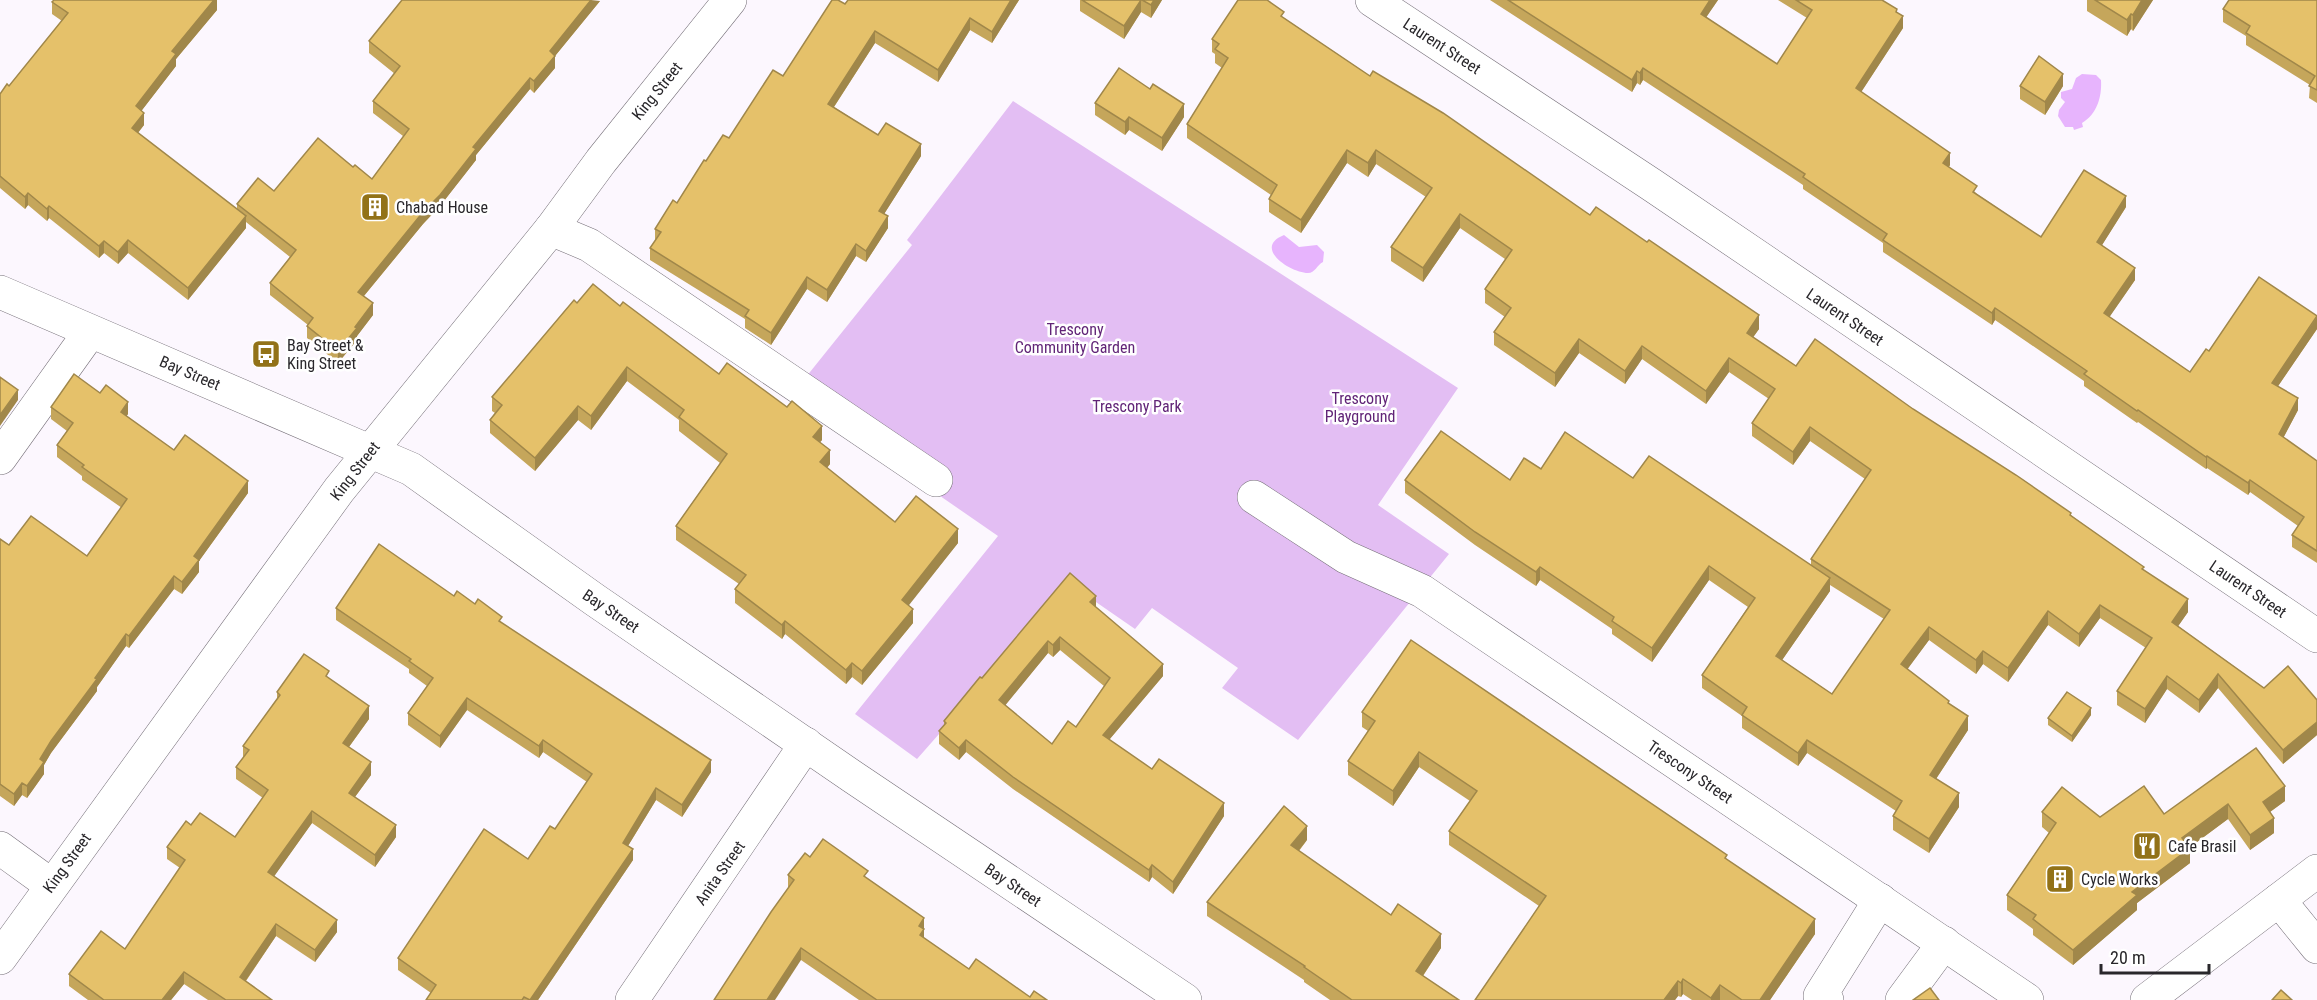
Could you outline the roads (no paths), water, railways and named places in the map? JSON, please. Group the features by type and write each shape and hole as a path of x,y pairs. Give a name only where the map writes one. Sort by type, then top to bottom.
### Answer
{"main road":[{"name":"King Street","path":"0,958 339,490 551,229 600,161 730,0"},
{"name":"Laurent Street","path":"1372,0 1652,184 2317,636"},
{"path":"551,229 589,246 936,480"},
{"name":"Bay Street","path":"0,292 372,450 411,469 569,583 1185,1000"},
{"path":"0,458 90,332"},
{"name":"Trescony Street","path":"1254,497 1346,557 1422,591 2027,1000"},
{"name":"Anita Street","path":"632,1000 781,785 806,744"},
{"path":"0,848 51,885"},
{"path":"2147,1000 2317,870"},
{"path":"1827,1000 1820,996 1880,900"},
{"path":"2279,900 2317,946"},
{"path":"1902,1000 1944,943"}],"place":[{"name":"Chabad House","path":"375,207"},
{"name":"Bay Street & King Street","path":"266,354"},
{"name":"Cafe Brasil","path":"2147,846"},
{"name":"Cycle Works","path":"2060,879"}],"park label":[{"name":"Trescony Community Garden","path":"1075,338"},
{"name":"Trescony Park","path":"1137,406"},
{"name":"Trescony Playground","path":"1360,407"}]}
